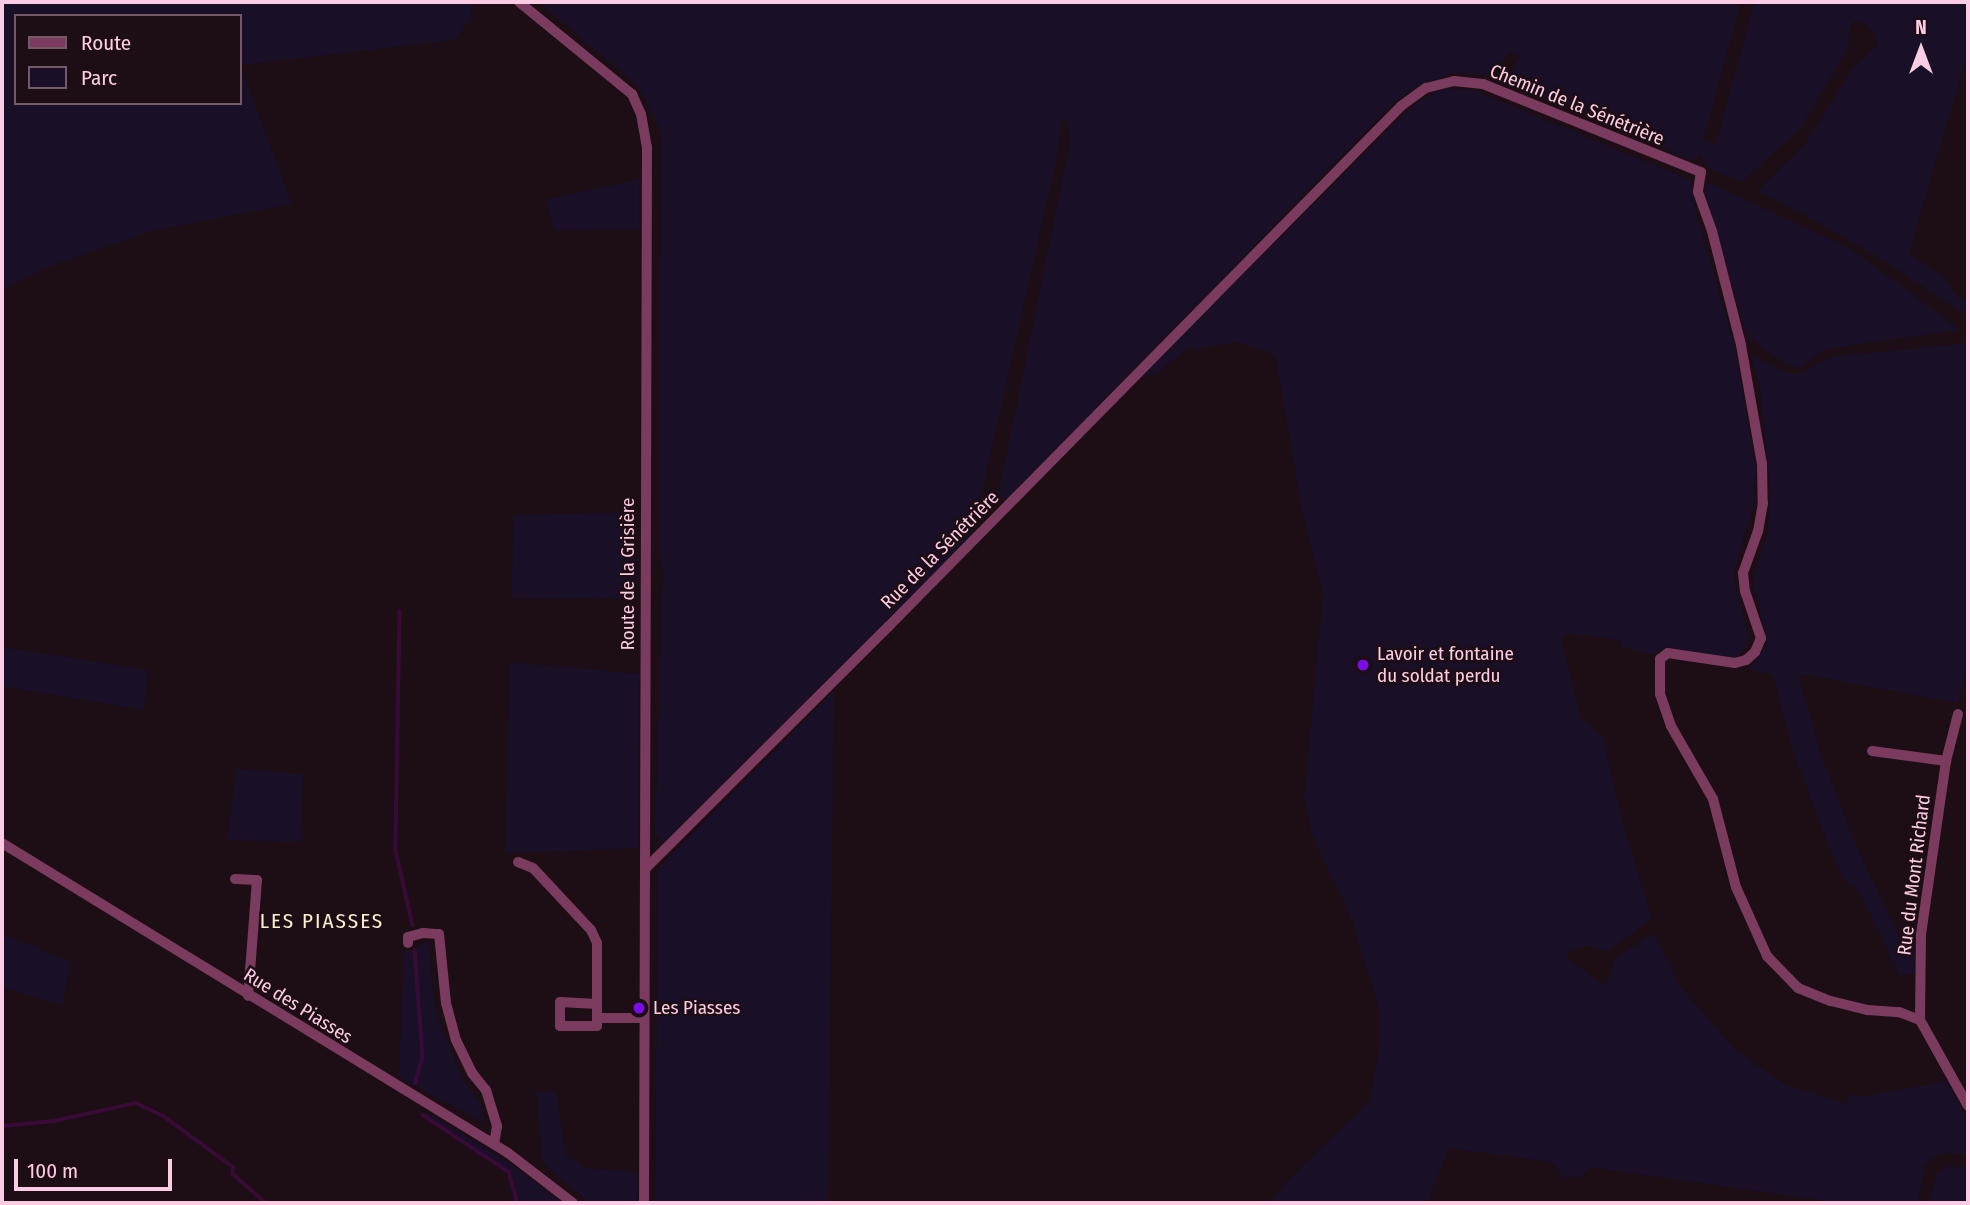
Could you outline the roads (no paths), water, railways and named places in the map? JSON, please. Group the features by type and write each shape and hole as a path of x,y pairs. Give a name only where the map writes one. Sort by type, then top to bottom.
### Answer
{"street":[{"name":"Route de la Grisière","path":"519,2 632,94 641,114 647,148 644,1203"},
{"name":"Chemin de la Sénétrière","path":"1255,253 1401,106 1426,88 1454,81 1492,86 1701,172 1698,192 1712,231 1741,345 1762,464 1763,503 1758,531 1743,573 1745,591 1761,638 1755,652 1746,660 1735,663 1668,653 1660,659 1661,694 1671,726 1713,799 1735,887 1767,956 1798,988 1831,1001 1868,1010 1899,1012 1920,1020"},
{"name":"Rue de la Sénétrière","path":"646,868 897,618 1255,253"},
{"name":"Rue du Mont Richard","path":"1958,714 1946,761 1921,935 1920,1020 1968,1107"},
{"path":"1872,751 1946,761"},
{"name":"Rue des Piasses","path":"2,843 248,996 494,1144 573,1203"},
{"path":"518,862 533,868 591,930 597,943 597,1004 597,1026 560,1026 560,1002 597,1004"},
{"path":"235,879 257,880 248,996"},
{"path":"408,943 408,937 423,933 439,934 446,1003 461,1051 472,1073 486,1090 497,1126 494,1144"},
{"path":"597,1018 644,1018"}],"waterway":[{"path":"400,611 396,851 413,925"},
{"path":"415,950 423,1056 416,1083"},
{"path":"2,1126 54,1121 136,1103 162,1115 233,1167 233,1174 266,1203"},
{"path":"423,1115 509,1172 518,1203"}],"place":[{"name":"Lavoir et fontaine du soldat perdu","path":"1363,665"},
{"name":"Les Piasses","path":"639,1008"}],"district":[{"name":"LES PIASSES","path":"322,921"}]}
